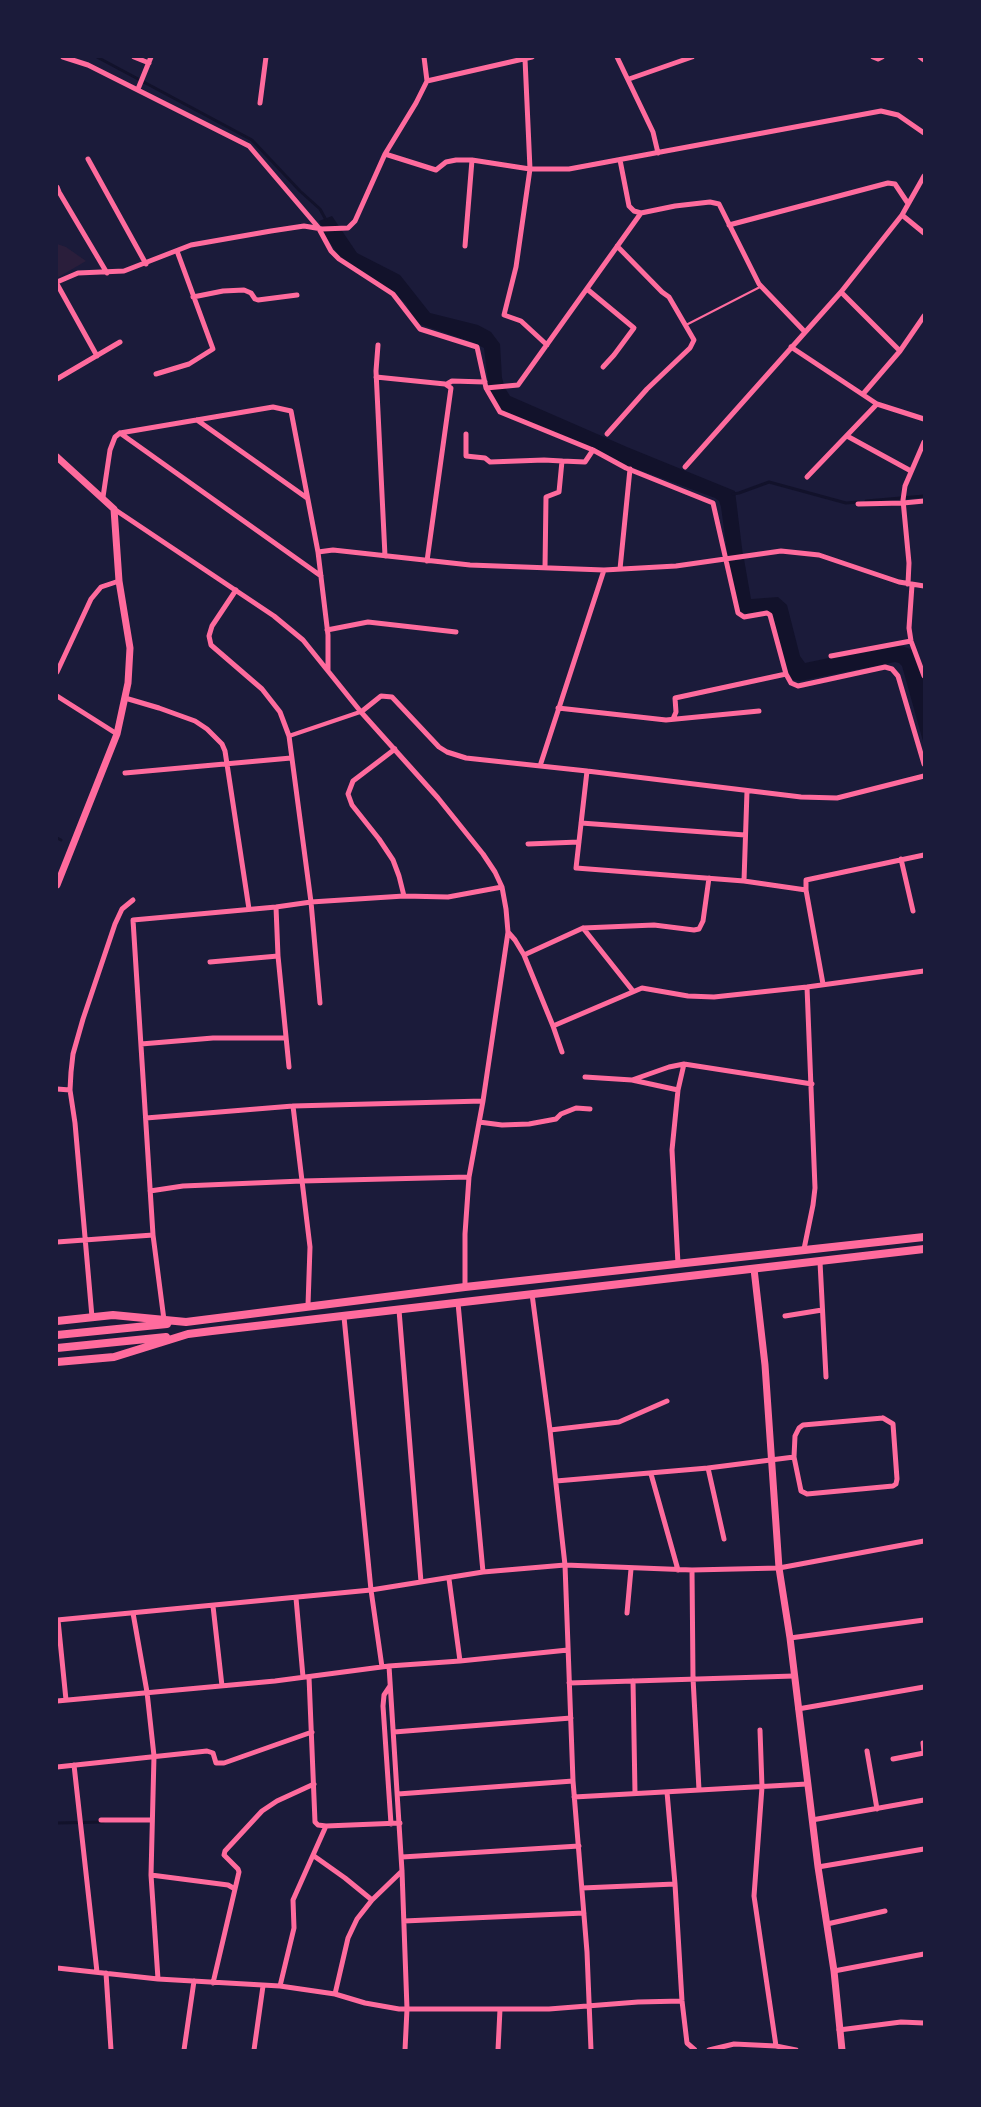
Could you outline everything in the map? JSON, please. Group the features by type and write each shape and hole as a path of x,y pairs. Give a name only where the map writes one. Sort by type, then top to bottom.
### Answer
{"highway":[{"path":"57,1335 186,1322 465,1287 924,1237"},
{"path":"57,1348 924,1249"},
{"path":"57,1320 113,1315 186,1322"},
{"path":"57,1362 114,1357 188,1334"}],"street":[{"path":"63,57 88,65 138,88 249,146 320,228 331,251 339,260 393,294 420,329 475,345 479,349 486,386 500,412 712,503 740,615 744,617 767,613 770,615 786,674 791,683 798,686 885,667 892,669 898,676 924,764"},
{"path":"134,57 150,60 138,88"},
{"path":"260,104 266,57"},
{"path":"97,356 57,283 78,273 124,271 191,245 304,226 348,228 355,221 386,154 427,81 424,57"},
{"path":"427,81 532,57"},
{"path":"617,57 653,132 658,153"},
{"path":"628,79 692,57"},
{"path":"873,57 878,59 882,57"},
{"path":"525,59 530,169 516,267 504,315 521,321 547,345"},
{"path":"386,154 436,170 450,160 472,160 530,169 569,169 880,111 898,115 924,133"},
{"path":"88,159 146,264"},
{"path":"465,246 472,160"},
{"path":"620,160 629,206 634,211 641,213 713,202 720,206 761,286 805,332"},
{"path":"684,467 841,292 902,215 924,176"},
{"path":"729,225 888,183 895,184 908,202"},
{"path":"57,187 107,273"},
{"path":"376,377 447,384 452,381 486,386 518,385 641,213"},
{"path":"902,215 924,233"},
{"path":"607,434 693,343 686,325 669,297 617,246"},
{"path":"156,374 189,364 213,349 177,251"},
{"path":"587,289 634,328 603,367"},
{"path":"193,297 244,290 251,292 258,300 297,295"},
{"path":"841,292 900,351"},
{"path":"863,394 900,351 924,316"},
{"path":"57,379 120,342"},
{"path":"378,345 376,377 385,556"},
{"path":"791,347 877,405 924,418"},
{"path":"427,561 451,388 447,384"},
{"path":"807,477 877,405"},
{"path":"103,497 110,450 115,437 120,433 273,407 291,411 318,552 327,630 328,670"},
{"path":"197,420 307,498"},
{"path":"120,433 321,576"},
{"path":"466,434 466,456 484,458 490,462 544,460 585,462 593,450"},
{"path":"847,436 911,471"},
{"path":"924,442 911,471 903,502 910,584 908,622 911,641 924,676"},
{"path":"57,457 114,509 274,616 303,640 361,712 438,798 483,854 502,887 508,932 483,1101 469,1177 465,1234 465,1287"},
{"path":"545,568 546,498 548,495 559,492 562,462"},
{"path":"620,569 630,469"},
{"path":"858,504 924,501"},
{"path":"57,885 117,734 130,666 130,648 119,581 114,509"},
{"path":"318,552 333,550 470,566 604,570 676,566 781,551 819,555 910,584 924,586"},
{"path":"540,766 604,570"},
{"path":"57,672 92,599 101,587 119,581"},
{"path":"236,590 209,636 213,648 262,689 280,712 289,736 311,902 320,1003"},
{"path":"327,630 368,622 456,632"},
{"path":"831,656 911,641"},
{"path":"673,719 676,712 675,698 786,674"},
{"path":"289,736 361,712 381,696 387,695 408,712 432,740 447,752 466,758 801,797 837,798 924,776"},
{"path":"57,696 117,734"},
{"path":"125,698 180,715 201,725 222,744 249,909"},
{"path":"558,708 673,719 759,711"},
{"path":"394,749 353,781 348,794 352,805 393,860 404,896"},
{"path":"125,773 291,758"},
{"path":"587,771 576,868 744,881 806,890"},
{"path":"744,881 747,791"},
{"path":"581,823 745,835"},
{"path":"528,844 579,842"},
{"path":"823,984 806,880 924,855"},
{"path":"901,860 913,911"},
{"path":"524,956 583,928 654,925 699,929 703,921 709,878"},
{"path":"164,1320 153,1235 133,920 311,902 404,896 448,897 502,887"},
{"path":"92,1317 70,1089 73,1054 115,924 122,909 133,900"},
{"path":"276,907 278,956 289,1066"},
{"path":"583,928 633,991"},
{"path":"508,932 524,956 562,1052"},
{"path":"210,962 278,956"},
{"path":"553,1026 633,991 650,988 688,996 714,997 924,971"},
{"path":"804,1249 815,1196 807,987"},
{"path":"141,1044 213,1038 286,1038"},
{"path":"632,1080 684,1064 812,1084"},
{"path":"678,1264 672,1150 678,1090 684,1064"},
{"path":"585,1077 632,1080 678,1090"},
{"path":"58,1092 70,1089"},
{"path":"146,1118 293,1106 483,1101"},
{"path":"293,1106 310,1247 308,1305"},
{"path":"479,1122 502,1125 530,1124 556,1119 561,1114 576,1108 590,1109"},
{"path":"150,1191 183,1186 469,1177"},
{"path":"57,1242 153,1235"},
{"path":"820,1262 826,1377"},
{"path":"754,1269 765,1365 779,1568 834,1971 842,2050"},
{"path":"532,1294 565,1565 573,1780 584,1913 591,2050"},
{"path":"459,1303 483,1572"},
{"path":"399,1310 421,1582"},
{"path":"785,1316 822,1310"},
{"path":"344,1317 371,1590 382,1667"},
{"path":"550,1430 619,1422 667,1401"},
{"path":"887,1419 893,1424 897,1482 893,1486 807,1494 799,1487 794,1457 795,1436 803,1425 887,1419"},
{"path":"556,1481 651,1474 794,1457"},
{"path":"708,1468 724,1539"},
{"path":"651,1474 678,1570"},
{"path":"66,1700 58,1620 371,1590 483,1572 565,1565 678,1570 779,1568 924,1541"},
{"path":"627,1613 631,1569"},
{"path":"692,1570 693,1678 699,1790"},
{"path":"449,1579 460,1661"},
{"path":"296,1598 312,1732 315,1822 326,1826 400,1823"},
{"path":"213,1606 222,1686"},
{"path":"133,1613 147,1692 154,1756 151,1875 158,1979"},
{"path":"790,1638 924,1620"},
{"path":"57,1701 222,1686 389,1666 568,1650"},
{"path":"389,1666 402,1857 407,2009 405,2050"},
{"path":"569,1683 794,1676"},
{"path":"633,1681 635,1793"},
{"path":"390,1685 384,1695 383,1706 392,1824"},
{"path":"798,1709 924,1687"},
{"path":"394,1732 571,1718"},
{"path":"760,1730 762,1786 754,1896 776,2046"},
{"path":"57,1767 207,1751 213,1753 216,1763 224,1763 312,1732"},
{"path":"893,1759 924,1752 923,1743"},
{"path":"867,1750 877,1809"},
{"path":"74,1765 97,1972"},
{"path":"398,1794 573,1780"},
{"path":"213,1983 238,1869 224,1855 225,1851 262,1810 314,1784"},
{"path":"574,1797 807,1784"},
{"path":"667,1792 682,2001 687,2043 695,2050"},
{"path":"812,1820 924,1800"},
{"path":"101,1821 152,1820"},
{"path":"280,1986 294,1928 293,1900 326,1826"},
{"path":"402,1857 579,1846"},
{"path":"818,1867 924,1849"},
{"path":"314,1856 372,1900"},
{"path":"335,1995 348,1938 357,1919 372,1900 402,1871"},
{"path":"151,1875 228,1885 235,1889"},
{"path":"582,1888 675,1884"},
{"path":"827,1924 885,1911"},
{"path":"404,1921 584,1913"},
{"path":"834,1971 924,1954"},
{"path":"57,1968 194,1982 280,1986 335,1995 380,2006 407,2009 549,2009 682,2001"},
{"path":"106,1973 111,2050"},
{"path":"184,2050 194,1982"},
{"path":"254,2050 263,1986"},
{"path":"498,2050 500,2008"},
{"path":"839,2030 901,2022 924,2023"},
{"path":"709,2050 776,2046 793,2050"}],"lane":[{"path":"686,325 761,286"}],"shaded area":[{"path":"332,216 357,253 400,275 430,313 478,325 491,332 500,344 502,378 510,396 735,491 743,556 728,559 721,507 715,498 626,465 596,449 501,411 489,390 484,348 416,323 406,304 391,290 341,259 326,237 319,221"},
{"path":"57,244 66,247 86,261 57,278"},
{"path":"744,559 751,599 778,597 787,605 800,656 805,663 881,647 899,645 913,650 917,655 924,681 924,745 902,666 899,663 800,681 793,680 786,671 773,615 767,610 747,614 740,612 728,561"}],"waterway":[{"path":"97,57 252,140 320,209 326,220"},
{"path":"733,494 769,482 846,503 859,502"},
{"path":"866,501 924,496"},
{"path":"57,838 61,840"},
{"path":"57,1823 103,1822"}]}
